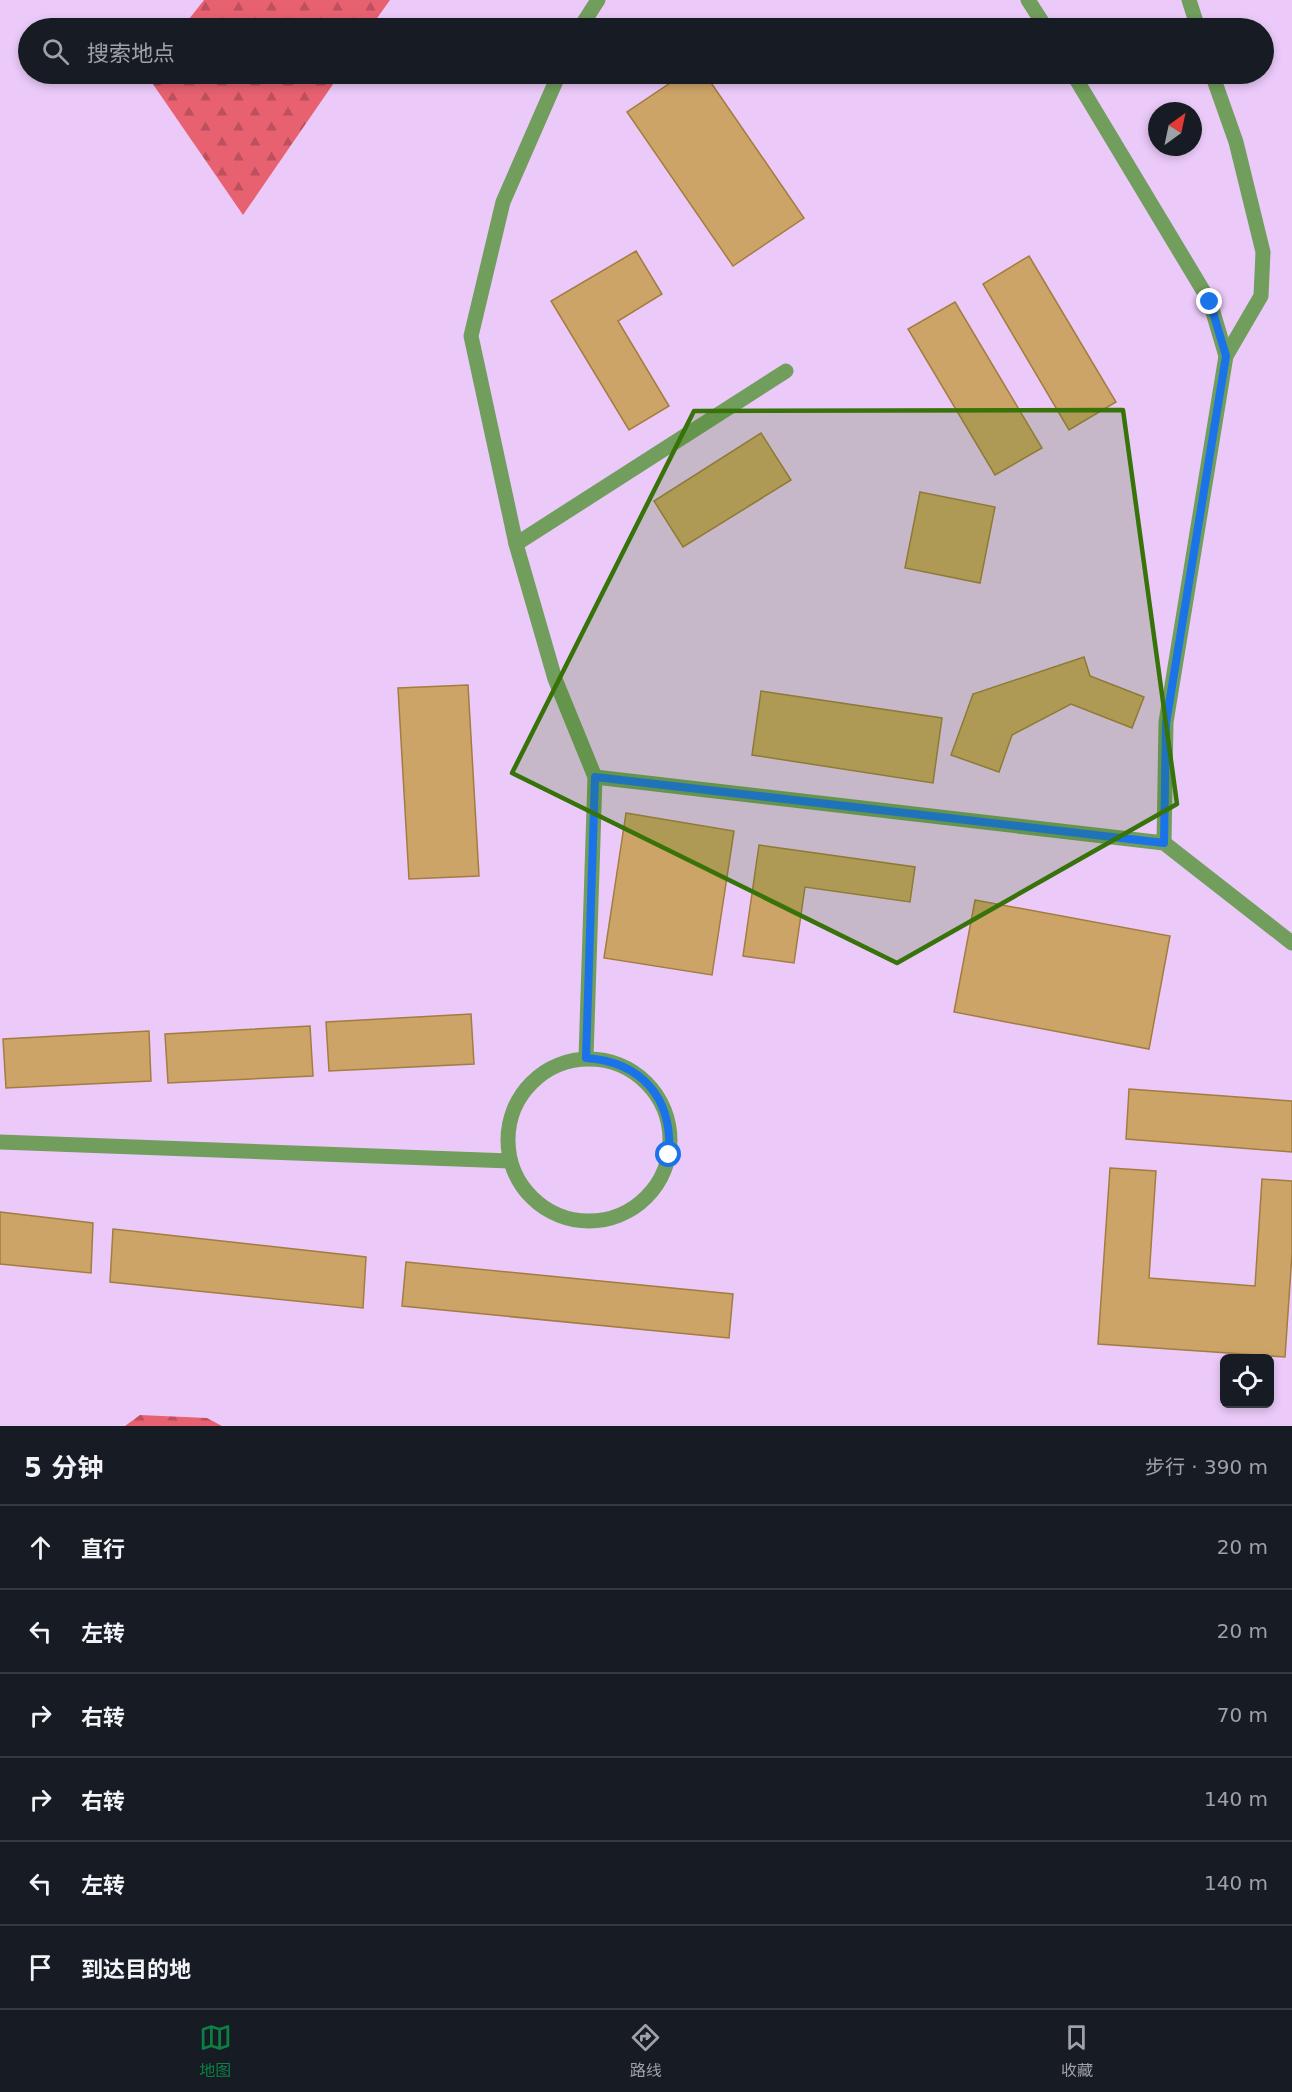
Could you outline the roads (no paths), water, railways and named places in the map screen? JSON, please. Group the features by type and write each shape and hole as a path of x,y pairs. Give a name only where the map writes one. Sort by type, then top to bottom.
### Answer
{"street":[{"path":"586,18 598,0"},
{"path":"1028,0 1040,18"},
{"path":"1189,0 1195,18"},
{"path":"555,84 503,202 471,336 516,544 555,679 595,777 586,1058"},
{"path":"1079,84 1210,302 1226,356"},
{"path":"1164,843 1166,723 1226,356 1261,296 1263,252 1236,142 1216,84"},
{"path":"516,544 786,371"},
{"path":"595,777 1164,843 1292,943"},
{"path":"586,1058 604,1059 621,1065 644,1080 661,1102 668,1119 671,1136 669,1155 664,1172 655,1188 643,1202 610,1219 574,1220 556,1214 527,1193 510,1161 507,1143 508,1124 523,1091 535,1077 550,1067 567,1061 586,1058"},
{"path":"0,1142 510,1161"}]}
